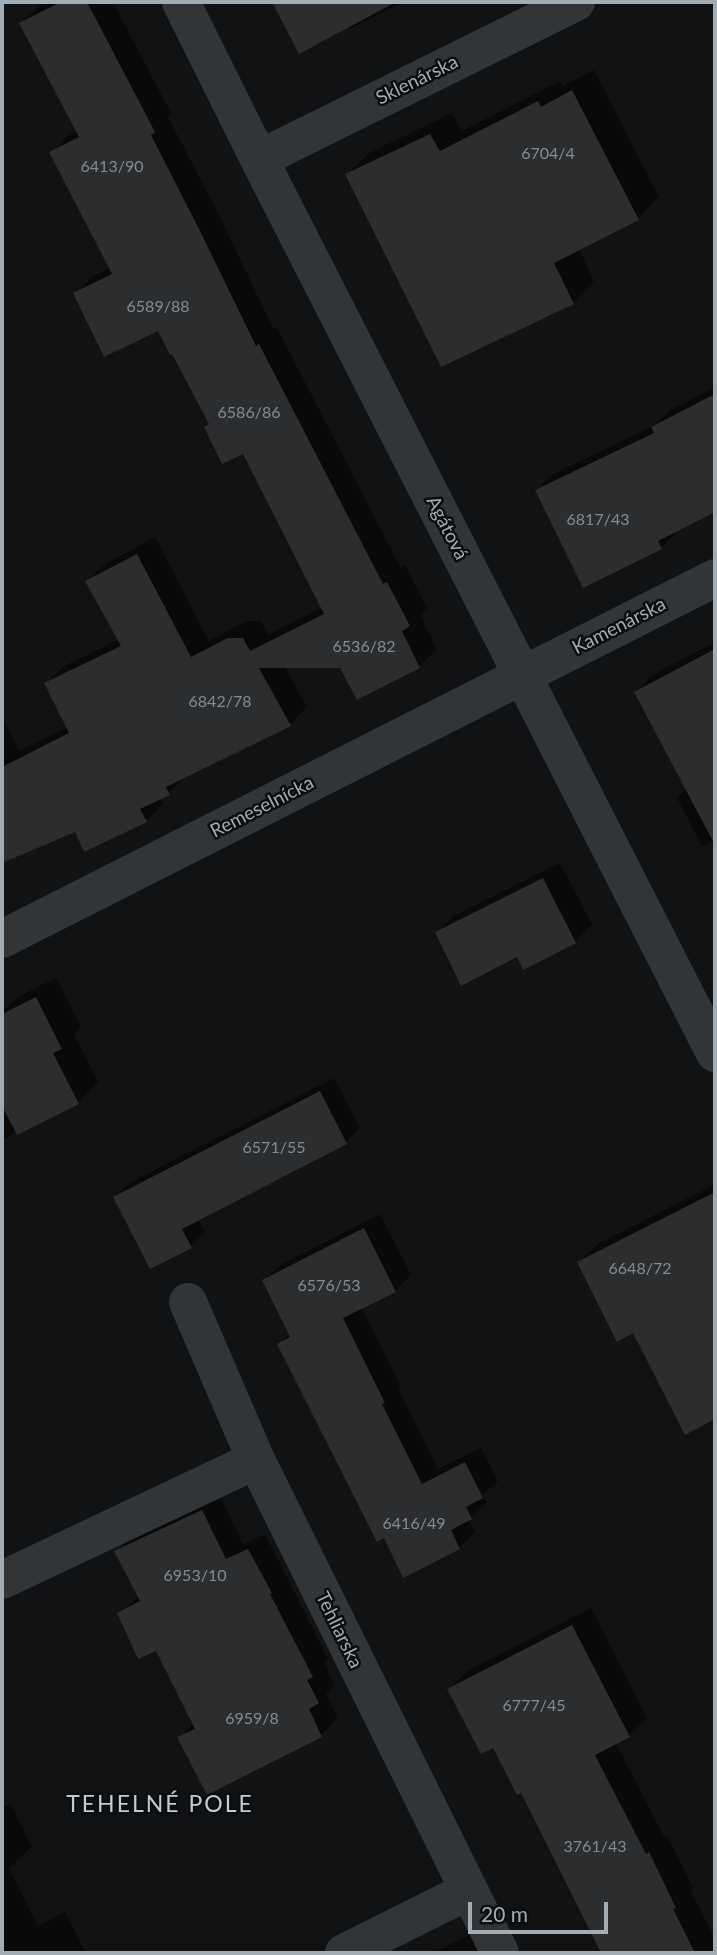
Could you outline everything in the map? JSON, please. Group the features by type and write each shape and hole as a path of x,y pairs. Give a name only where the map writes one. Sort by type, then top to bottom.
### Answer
{"street":[{"name":"Agátová","path":"181,2 715,1053"},
{"name":"Sklenárska","path":"259,159 576,2"},
{"name":"Kamenárska","path":"522,674 715,578"},
{"name":"Remeselnícka","path":"2,939 522,674"},
{"name":"Tehliarska","path":"188,1302 256,1460 500,1953"},
{"path":"2,1580 256,1460"},
{"path":"344,1953 468,1891"}],"building":[{"path":"61,2 87,2 155,132 151,135 256,346 259,344 383,584 387,582 410,626 402,631 420,668 357,700 340,668 259,668 291,726 166,787 170,795 140,809 147,822 84,852 75,832 2,863 2,767 69,733 44,683 121,646 85,581 137,554 191,657 228,638 243,638 250,651 324,614 243,454 222,464 204,427 209,424 158,331 104,357 73,293 112,274 49,152 79,137 19,23"},
{"path":"272,2 396,2 299,54"},
{"path":"572,90 639,220 554,263 574,304 441,367 345,174 430,134 440,151 538,101 541,107"},
{"path":"715,394 715,512 658,541 662,549 583,588 535,490 654,433 651,427"},
{"path":"715,649 715,845 634,692"},
{"path":"543,878 576,943 523,970 517,957 461,986 435,932"},
{"path":"36,997 62,1049 53,1053 79,1104 17,1135 2,1106 2,1014"},
{"path":"320,1091 347,1144 182,1229 192,1248 150,1269 113,1197"},
{"path":"715,1192 715,1419 685,1435 633,1333 617,1342 577,1262"},
{"path":"364,1228 396,1292 343,1318 422,1484 465,1462 483,1498 466,1507 472,1519 451,1530 460,1549 403,1578 384,1538 377,1542 277,1344 290,1337 262,1280"},
{"path":"202,1510 226,1559 248,1549 272,1593 270,1594 313,1677 307,1680 319,1703 309,1709 322,1737 207,1795 177,1737 195,1729 156,1651 138,1659 117,1613 140,1601 114,1551"},
{"path":"572,1625 630,1737 595,1755 646,1854 649,1852 695,1953 601,1953 521,1793 517,1795 493,1748 481,1754 447,1689"}],"district":[{"name":"TEHELNÉ POLE","path":"160,1805"}]}
